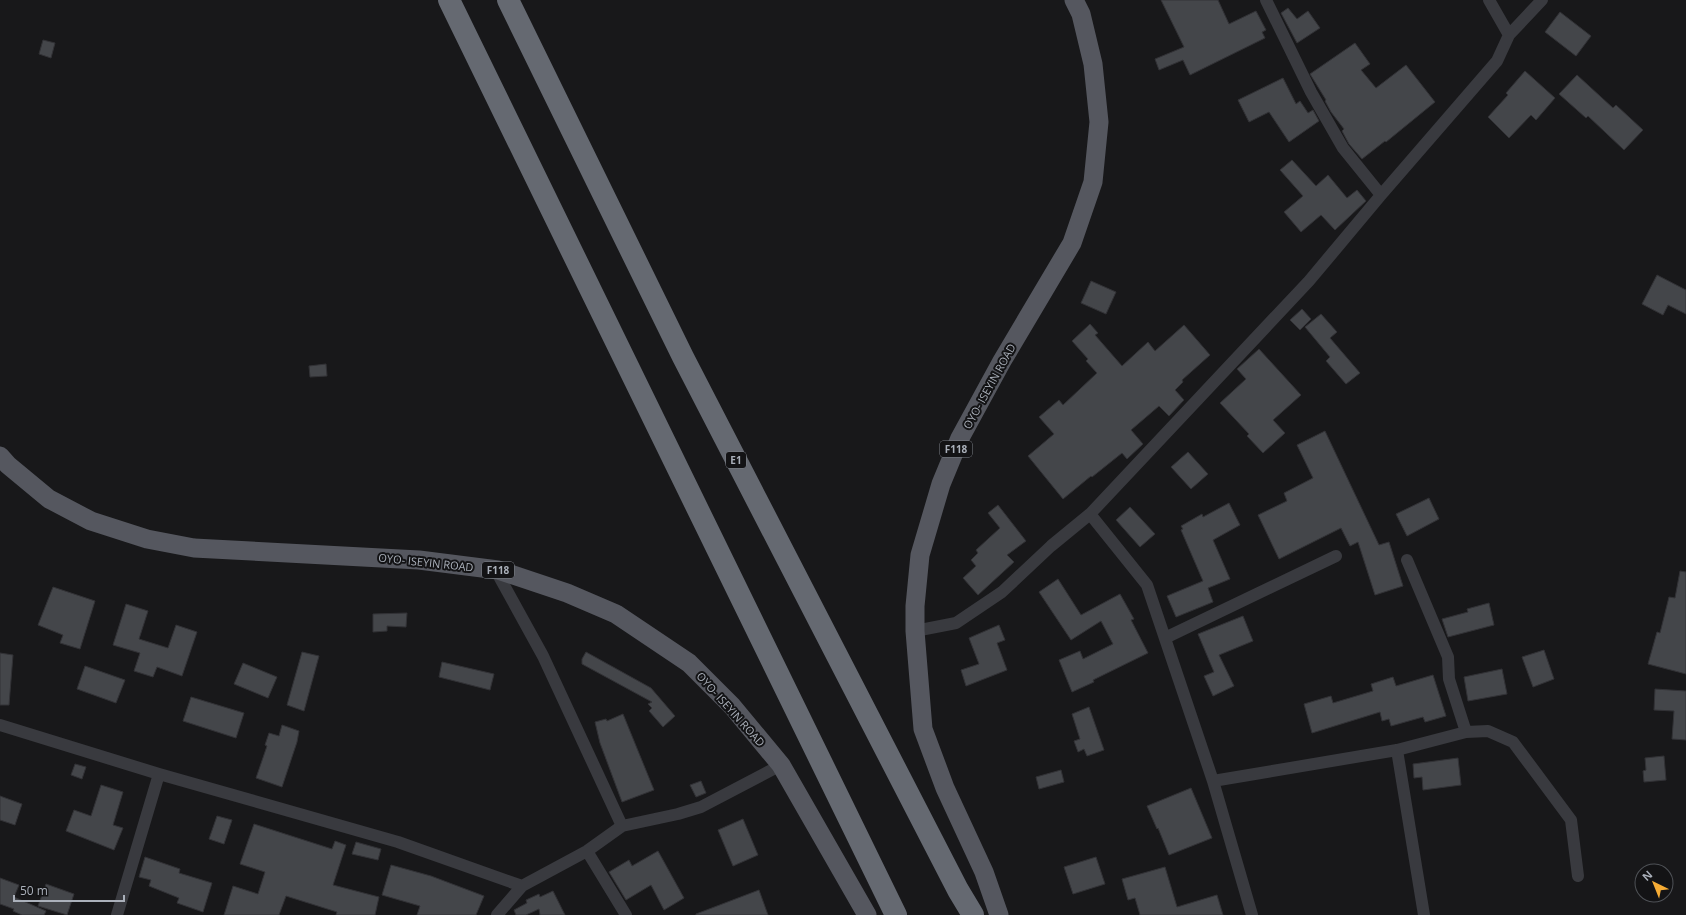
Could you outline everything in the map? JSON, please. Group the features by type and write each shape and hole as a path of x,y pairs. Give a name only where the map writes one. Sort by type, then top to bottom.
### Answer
{"highway":[{"path":"449,0 896,915"},
{"name":"E1","path":"508,0 683,357 954,883 973,915"}],"main road":[{"name":"OYO- ISEYIN ROAD","path":"999,915 984,872 946,788 923,729 915,631 915,606 920,555 941,484 960,438 1002,361 1072,243 1093,182 1099,122 1093,64 1081,14 1074,0"},
{"name":"OYO- ISEYIN ROAD","path":"0,456 8,465 49,498 91,521 147,539 194,548 419,560 498,570 567,593 616,614 689,663 732,706 781,765 866,915"}],"street":[{"path":"1266,0 1311,92 1344,148 1381,195"},
{"path":"1489,0 1508,35"},
{"path":"915,631 956,622 1002,592 1051,546 1090,514 1309,282 1381,195 1497,61 1508,35 1542,0"},
{"path":"1090,514 1147,585 1213,781 1252,915"},
{"path":"1165,638 1336,556"},
{"path":"1407,560 1448,657 1449,679 1466,732"},
{"path":"500,578 543,656 622,826"},
{"path":"0,725 159,774 398,842 522,886"},
{"path":"1213,781 1397,750 1466,732 1488,731 1513,742 1571,820 1578,876"},
{"path":"1397,750 1424,915"},
{"path":"497,915 522,886 587,851 622,826 678,814 701,807 781,765"},
{"path":"117,915 159,774"},
{"path":"587,851 626,915"}],"building":[{"path":"1161,0 1218,0 1229,24 1256,11 1266,30 1262,32 1265,38 1190,75 1183,60 1159,70 1155,59 1184,47"},
{"path":"1288,8 1297,19 1308,11 1320,28 1297,43 1281,13"},
{"path":"1560,12 1591,36 1576,56 1545,32"},
{"path":"43,40 55,43 51,58 39,54"},
{"path":"1355,43 1370,64 1361,70 1376,88 1406,65 1435,102 1386,142 1385,141 1362,159 1349,144 1342,131 1344,129 1331,112 1325,101 1326,100 1310,74"},
{"path":"1525,71 1555,98 1536,120 1531,115 1509,138 1488,117 1508,95 1506,93"},
{"path":"1577,75 1613,108 1616,105 1643,130 1624,150 1588,116 1586,118 1559,94"},
{"path":"1283,78 1296,104 1300,101 1308,113 1313,110 1319,121 1289,142 1269,112 1249,122 1238,100"},
{"path":"1292,160 1316,186 1328,175 1347,198 1357,190 1366,201 1335,230 1321,215 1301,232 1284,212 1303,196 1280,170"},
{"path":"1657,275 1686,290 1686,314 1668,305 1663,315 1642,304"},
{"path":"1091,281 1116,292 1106,314 1081,303"},
{"path":"1302,309 1311,319 1300,330 1290,320"},
{"path":"1321,314 1337,332 1330,338 1360,373 1346,384 1326,361 1330,357 1305,327"},
{"path":"1090,324 1098,333 1095,335 1122,366 1148,342 1155,351 1184,325 1210,355 1182,380 1183,382 1175,390 1184,400 1169,416 1159,406 1131,430 1143,444 1127,459 1122,453 1063,499 1028,456 1054,434 1039,417 1059,400 1063,405 1097,373 1086,361 1088,359 1072,341"},
{"path":"1259,349 1301,395 1273,420 1285,433 1263,453 1247,436 1249,434 1220,403 1246,379 1237,369"},
{"path":"326,364 327,376 310,377 309,366"},
{"path":"1325,431 1379,545 1389,542 1403,586 1375,595 1358,542 1350,546 1341,528 1279,559 1258,515 1287,501 1284,493 1313,478 1297,445"},
{"path":"1188,452 1208,474 1191,489 1171,467"},
{"path":"1429,498 1439,519 1407,536 1396,514"},
{"path":"1229,503 1240,525 1213,540 1230,579 1208,588 1213,602 1176,617 1167,596 1203,581 1181,530 1183,529 1181,526 1202,514 1203,517"},
{"path":"998,505 1026,541 1007,555 1014,562 978,595 963,578 976,566 971,560 978,553 976,550 1000,528 988,513"},
{"path":"1130,507 1155,534 1140,547 1116,520"},
{"path":"1680,571 1686,572 1686,674 1648,664 1657,632 1660,633 1669,597 1675,598"},
{"path":"1058,579 1081,615 1120,594 1134,619 1131,620 1148,653 1072,692 1059,660 1080,651 1083,659 1113,644 1101,621 1071,640 1039,592"},
{"path":"53,587 95,601 80,649 60,643 63,635 38,625"},
{"path":"1489,603 1494,625 1448,637 1442,619 1468,612 1467,609"},
{"path":"126,604 148,611 139,639 168,648 176,625 197,632 182,676 157,667 153,677 134,671 140,653 113,645"},
{"path":"407,613 406,627 387,626 387,631 373,632 373,614"},
{"path":"1243,616 1253,641 1219,655 1234,686 1213,696 1204,676 1214,672 1198,634"},
{"path":"999,625 1005,640 997,643 1007,670 966,686 961,670 979,664 969,638"},
{"path":"1544,650 1554,679 1533,687 1522,657"},
{"path":"302,652 319,656 304,711 287,705"},
{"path":"586,652 651,688 675,716 663,727 649,711 652,708 648,704 652,702 582,664 582,659"},
{"path":"0,653 13,655 9,705 0,705"},
{"path":"442,662 494,674 490,690 439,677"},
{"path":"243,663 277,677 268,698 234,684"},
{"path":"85,666 125,680 116,703 77,689"},
{"path":"1502,669 1507,694 1468,701 1464,677"},
{"path":"1433,675 1446,716 1425,722 1423,717 1391,726 1389,719 1382,721 1380,712 1312,733 1304,704 1331,696 1333,703 1373,691 1371,684 1393,677 1396,686"},
{"path":"1655,689 1686,691 1686,740 1672,739 1674,711 1654,710"},
{"path":"191,697 244,713 236,738 183,721"},
{"path":"1089,707 1104,750 1087,756 1084,749 1078,752 1074,741 1080,739 1072,714"},
{"path":"623,714 654,790 622,802 600,743 595,722 606,719 607,721"},
{"path":"282,725 299,731 297,742 282,787 256,778 267,746 265,745 269,733 279,736"},
{"path":"1664,756 1666,780 1644,782 1643,771 1646,770 1645,758"},
{"path":"1458,758 1461,785 1423,790 1422,777 1414,778 1413,764"},
{"path":"75,764 86,767 82,779 71,775"},
{"path":"1061,770 1064,782 1039,789 1036,777"},
{"path":"701,781 706,793 696,797 690,785"},
{"path":"101,785 123,792 113,825 123,828 114,850 66,831 74,810 91,816"},
{"path":"1191,788 1212,838 1169,855 1147,806"},
{"path":"0,796 22,804 15,825 0,820"},
{"path":"217,816 232,820 224,844 209,839"},
{"path":"743,819 758,855 733,866 718,830"},
{"path":"254,824 332,849 335,841 346,845 333,885 379,897 375,915 336,915 337,912 286,896 279,915 224,915 233,886 258,894 265,872 240,864"},
{"path":"356,842 381,849 378,860 352,854"},
{"path":"658,851 684,898 664,910 651,885 626,900 609,872 629,860 632,866"},
{"path":"145,857 180,869 179,873 212,883 203,912 177,903 179,898 149,886 151,880 139,877"},
{"path":"1096,857 1105,884 1073,894 1064,867"},
{"path":"391,865 431,876 484,896 476,915 417,915 420,906 382,895"},
{"path":"1165,867 1177,907 1217,895 1223,915 1140,915 1135,898 1128,900 1122,879"},
{"path":"0,878 19,885 14,897 46,911 44,915 22,915 13,911 14,909 0,904"},
{"path":"46,884 74,894 67,915 38,906"},
{"path":"759,890 768,915 696,915 696,914"},
{"path":"553,891 565,915 540,915 539,909 526,915 516,915 514,910 527,903 526,900 539,894 540,897"}]}
